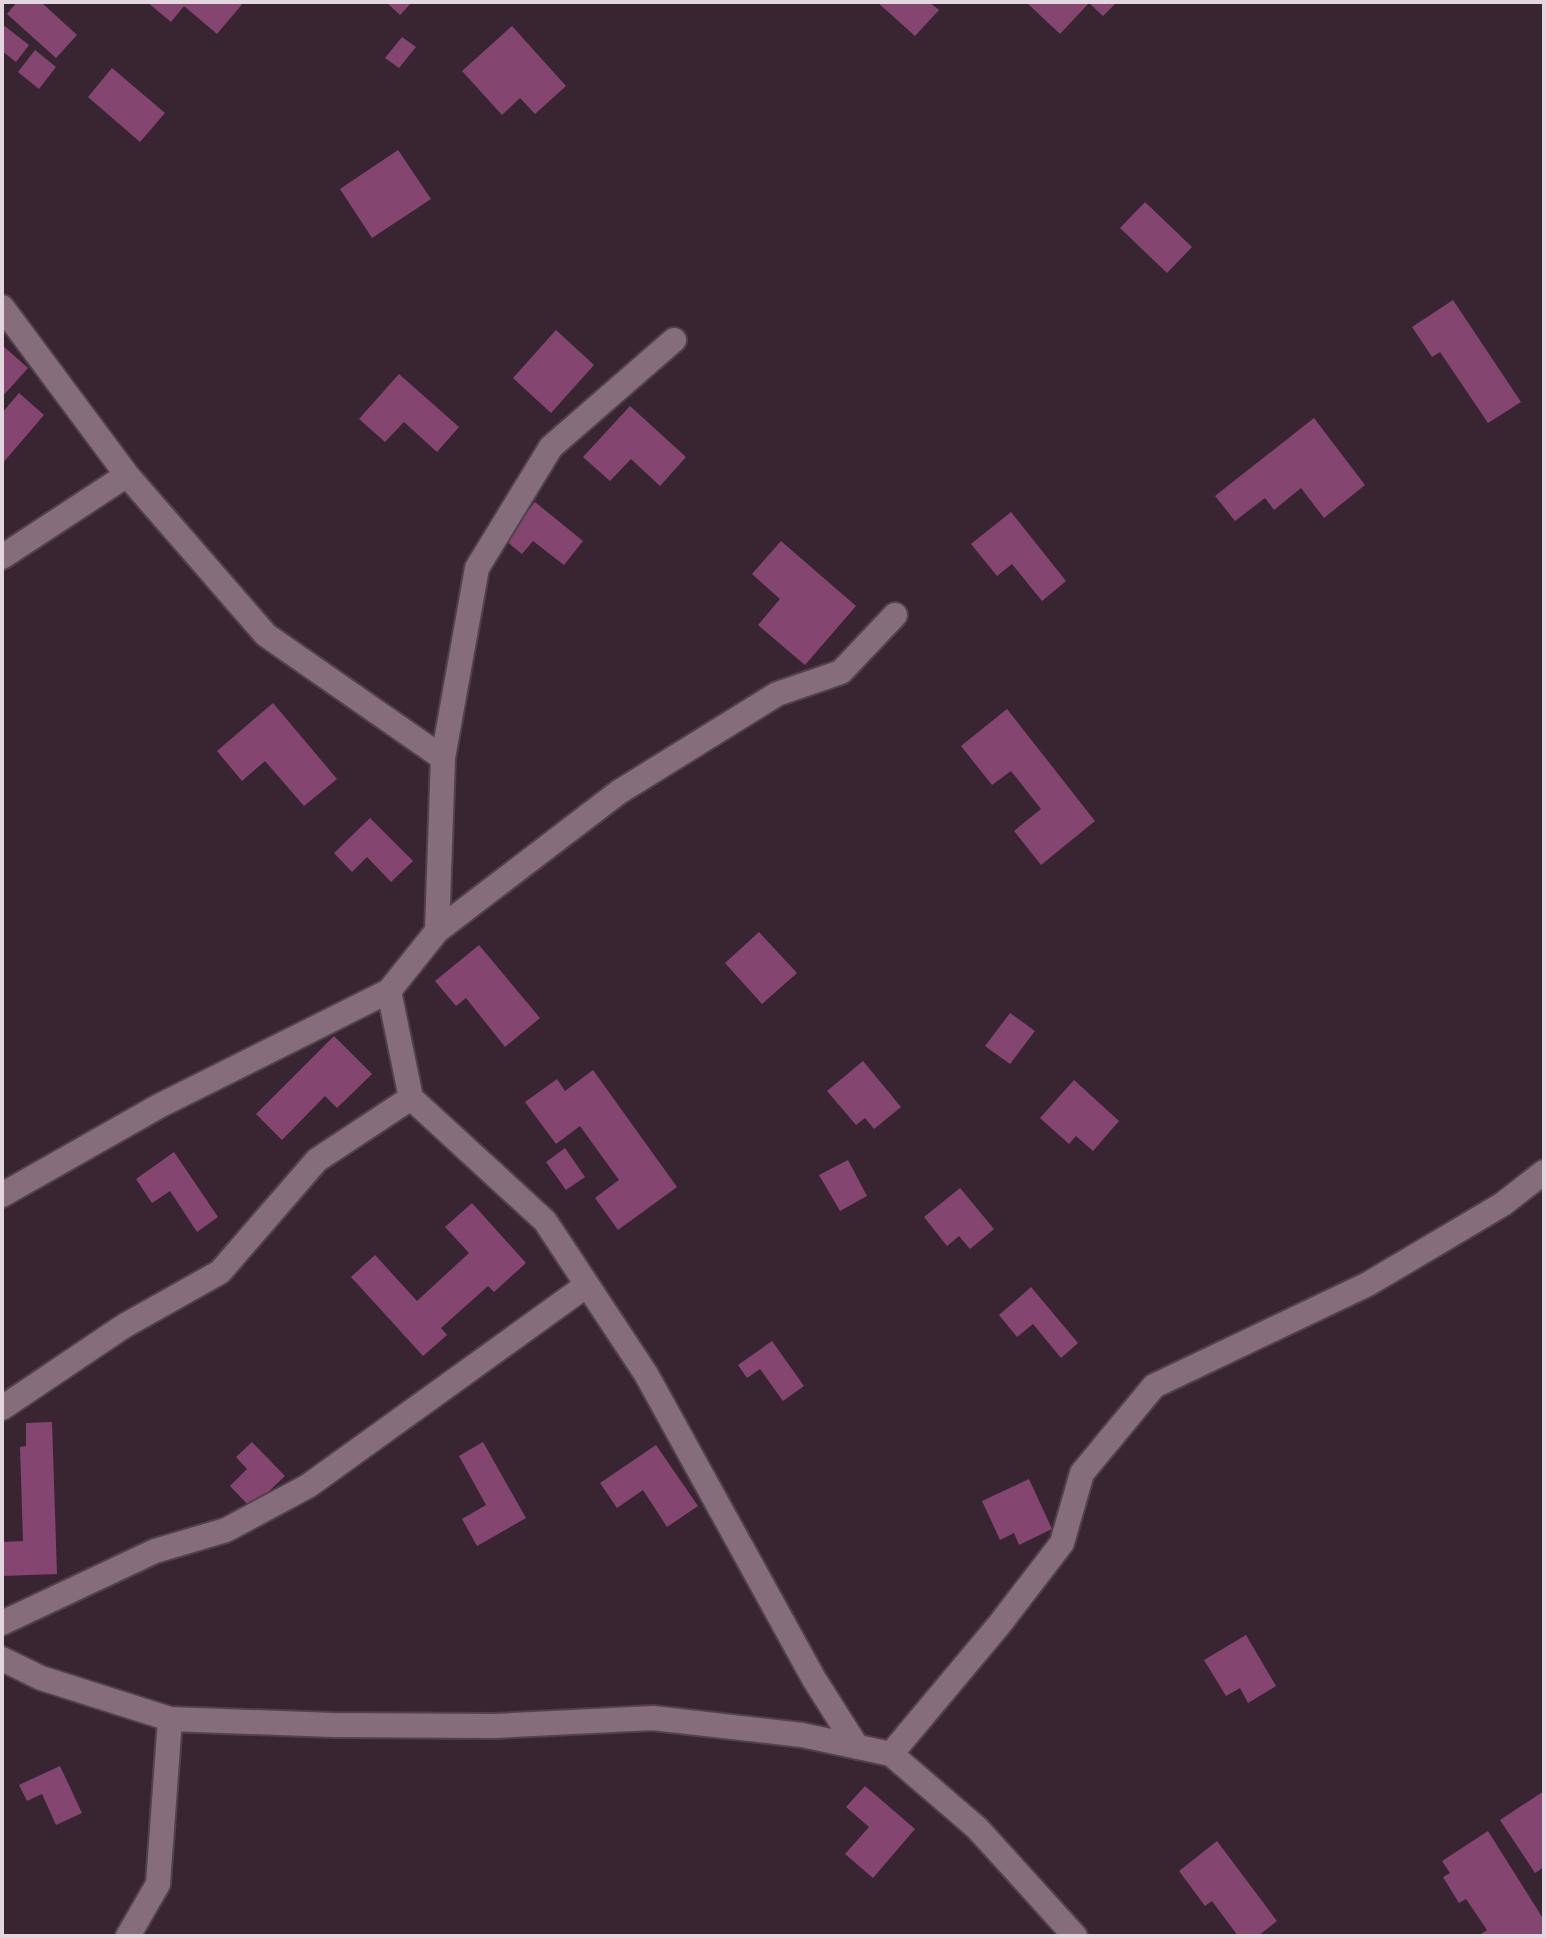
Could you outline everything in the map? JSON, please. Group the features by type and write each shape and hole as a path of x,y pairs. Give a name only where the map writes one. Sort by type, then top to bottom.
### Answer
{"street":[{"path":"2,307 127,475 266,635 443,758"},
{"path":"437,931 443,758 477,568 551,447 674,340"},
{"path":"2,557 127,475"},
{"path":"2,1195 159,1106 389,991 437,931 619,792 777,694 841,672 895,615"},
{"path":"389,991 411,1098 545,1221 646,1374 799,1654 857,1747"},
{"path":"2,1408 124,1326 220,1272 317,1160 411,1098"},
{"path":"891,1754 999,1625 1062,1543 1082,1473 1154,1386 1368,1284 1503,1204 1544,1172"},
{"path":"2,1623 155,1551 226,1530 308,1486 587,1285"},
{"path":"2,1659 41,1678 170,1719 333,1725 495,1726 653,1718 802,1735 891,1754 977,1828 1075,1936"},
{"path":"128,1936 158,1884 170,1719"}],"building":[{"path":"17,2 41,2 77,35 56,58 7,14"},
{"path":"147,2 244,2 217,34 184,6 171,22"},
{"path":"386,2 412,2 400,15"},
{"path":"877,2 929,2 939,10 915,36"},
{"path":"1026,2 1117,2 1103,16 1089,3 1060,34"},
{"path":"2,24 29,45 16,62 2,51"},
{"path":"512,26 566,86 535,114 520,98 502,115 462,71"},
{"path":"402,37 416,47 399,68 385,58"},
{"path":"35,50 56,67 39,89 18,72"},
{"path":"112,68 165,113 140,142 88,97"},
{"path":"398,150 431,199 372,238 340,189"},
{"path":"1145,202 1192,247 1167,273 1120,228"},
{"path":"1453,300 1521,402 1488,423 1440,352 1432,357 1412,327"},
{"path":"556,330 594,365 551,413 513,378"},
{"path":"2,345 28,368 2,397"},
{"path":"399,374 459,427 437,452 404,422 385,442 359,419"},
{"path":"19,393 44,415 2,464 2,413"},
{"path":"630,406 686,457 660,486 631,459 610,481 583,457"},
{"path":"1314,418 1365,485 1324,518 1301,488 1274,510 1265,498 1235,521 1215,496"},
{"path":"535,502 583,541 564,565 533,541 522,554 505,540"},
{"path":"1011,512 1066,581 1042,601 1012,564 997,576 971,544"},
{"path":"781,541 856,606 805,665 758,625 780,599 752,574"},
{"path":"273,703 337,779 304,806 265,761 242,781 217,751"},
{"path":"1007,709 1095,821 1041,865 1014,831 1041,809 1011,771 992,785 961,746"},
{"path":"370,818 413,861 391,882 367,857 352,872 334,853"},
{"path":"759,932 797,973 762,1004 725,963"},
{"path":"479,945 540,1018 505,1047 466,998 456,1006 435,981"},
{"path":"1010,1013 1035,1031 1010,1064 985,1046"},
{"path":"334,1036 372,1074 337,1108 325,1096 282,1140 256,1114"},
{"path":"863,1061 901,1107 874,1129 865,1118 856,1125 827,1091"},
{"path":"593,1070 677,1187 618,1230 595,1198 619,1180 580,1126 556,1144 525,1102 557,1079 565,1091"},
{"path":"1074,1080 1119,1121 1093,1151 1076,1136 1069,1144 1040,1118"},
{"path":"565,1148 585,1177 566,1190 546,1162"},
{"path":"174,1152 218,1217 197,1232 170,1191 152,1203 136,1179"},
{"path":"848,1160 867,1196 840,1211 819,1175"},
{"path":"960,1188 994,1229 970,1249 959,1236 947,1246 924,1217"},
{"path":"472,1203 526,1263 494,1292 488,1286 441,1328 447,1335 423,1356 351,1277 375,1255 417,1301 469,1253 445,1227"},
{"path":"1031,1287 1078,1343 1061,1358 1033,1324 1017,1337 999,1315"},
{"path":"772,1341 804,1386 783,1401 760,1369 747,1378 738,1365"},
{"path":"52,1422 57,1574 2,1576 2,1542 23,1541 20,1447 26,1446 26,1423"},
{"path":"252,1442 285,1476 251,1508 230,1486 247,1469 236,1457"},
{"path":"483,1442 526,1518 477,1546 462,1519 486,1505 459,1456"},
{"path":"656,1445 698,1506 667,1527 643,1490 617,1508 600,1483"},
{"path":"1029,1479 1052,1529 1019,1545 1014,1533 1000,1540 982,1501"},
{"path":"1246,1635 1276,1686 1248,1703 1240,1688 1226,1696 1204,1660"},
{"path":"60,1766 82,1813 56,1825 42,1794 27,1801 19,1785"},
{"path":"865,1786 915,1829 873,1878 845,1854 869,1827 846,1807"},
{"path":"1544,1791 1544,1867 1535,1873 1500,1820"},
{"path":"1488,1831 1544,1920 1544,1936 1478,1936 1487,1930 1466,1899 1459,1903 1443,1877 1450,1873 1442,1861"},
{"path":"1217,1841 1277,1921 1258,1936 1238,1936 1212,1901 1205,1906 1179,1871"}]}
